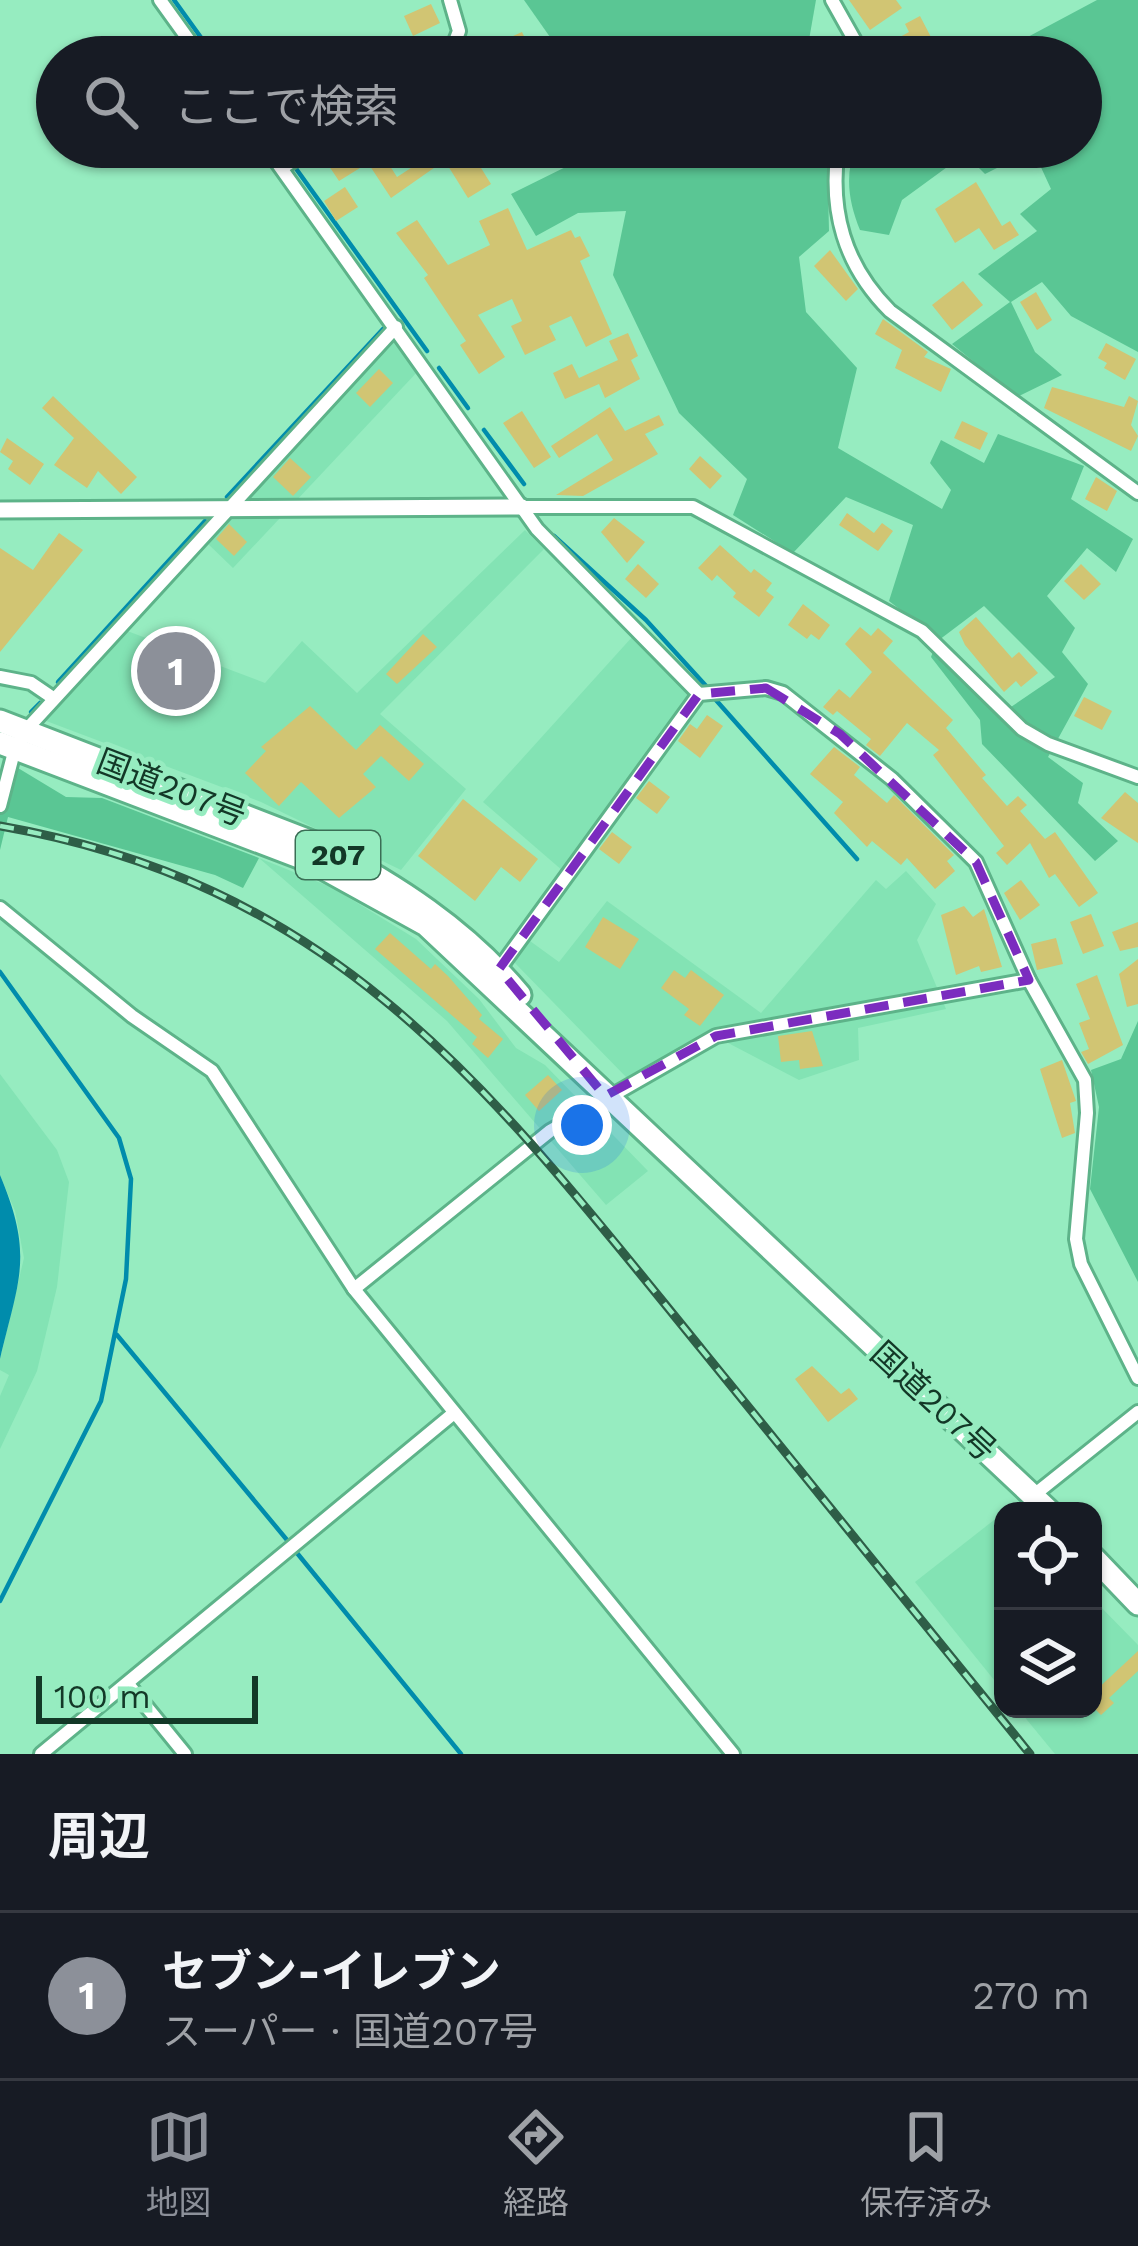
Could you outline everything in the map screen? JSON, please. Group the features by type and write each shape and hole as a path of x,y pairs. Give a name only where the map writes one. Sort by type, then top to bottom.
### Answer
{"highway":[{"name":"国道207号","path":"0,721 13,741 361,885 426,925 1040,1502"},
{"name":"国道207号","path":"13,741 320,845 407,894 499,969 605,1096"},
{"path":"1102,1566 1138,1604"}],"street":[{"path":"160,0 186,36"},
{"path":"450,0 457,36"},
{"path":"832,0 852,36"},
{"path":"282,168 522,507 699,694"},
{"path":"838,168 839,227 865,285 890,310 1138,493"},
{"path":"0,806 13,741 396,327"},
{"path":"0,510 693,507 922,631 1022,729 1048,745 1138,777"},
{"path":"0,677 32,683 53,698"},
{"path":"499,969 699,694 766,688 783,692 892,779 976,862 1029,980 1085,1080 1088,1113 1076,1239 1081,1264 1138,1378"},
{"path":"0,908 132,1016 212,1071 355,1289 733,1754"},
{"path":"355,1289 550,1131 716,1036 1029,980"},
{"path":"1042,1502 1138,1412"},
{"path":"41,1754 454,1413"},
{"path":"128,1684 185,1754"}],"highlighted area":[{"path":"766,688 840,734 976,862 1029,980 716,1036 605,1096 499,969 699,694"}],"shaded area":[{"path":"524,0 816,0 810,36 549,36"},
{"path":"1097,0 1138,0 1138,352 1071,316 1042,282 1011,302 1035,352 1062,375 1017,397 952,344 1010,302 978,274 1037,231 1020,214 1051,189 1041,168 1102,168 1102,36 1029,36"},
{"path":"564,168 828,168 829,231 799,257 806,312 857,368 838,448 942,509 951,490 930,463 941,440 984,463 998,434 1084,466 1071,499 1133,539 1116,572 1087,548 1047,596 1075,628 1062,652 1088,684 1048,757 1083,783 1078,803 1118,841 1095,861 982,744 980,720 931,657 938,639 889,601 913,525 846,497 793,553 733,515 747,479 679,413 613,275 626,211 578,213 536,236 511,194","holes":["984,606 1055,677 1008,709 939,640"]},
{"path":"850,168 946,168 902,200 889,235 860,230"},
{"path":"395,337 419,370 233,568 205,541"},
{"path":"525,530 544,549 380,714 466,789 401,870 261,802 41,719 122,629 265,683 302,641 357,693"},
{"path":"633,636 692,696 563,871 483,802"},
{"path":"18,768 66,797 102,798 259,858 243,888 215,875 8,817 0,850 0,777 14,782"},
{"path":"259,858 333,888 416,939 479,999 516,1048 545,1065 648,1171 606,1205 447,1021"},
{"path":"906,871 936,904 917,940 946,1009 858,1028 859,1060 799,1080 709,1033 627,1078 513,961 530,941 559,962 607,901 761,1013 876,880 886,889"},
{"path":"1138,1021 1138,1282 1090,1189 1099,1107 1091,1070 1121,1059"},
{"path":"0,1074 57,1150 69,1182 57,1287 37,1371 0,1449 0,1396 9,1375 0,1370 0,1359 24,1258 15,1211 0,1175"},
{"path":"994,1520 994,1680 915,1582"},
{"path":"1102,1608 1138,1645 1138,1754 1055,1754 1025,1718 1102,1718"}],"water":[{"path":"0,1175 17,1227 20,1267 0,1359"}],"building":[{"path":"849,0 896,0 902,8 870,30"},
{"path":"431,4 440,23 413,36 404,16"},
{"path":"920,16 930,36 902,36 909,32 905,24"},
{"path":"330,168 360,168 339,181"},
{"path":"371,168 391,168 397,177 411,168 434,168 391,198"},
{"path":"449,168 481,168 491,184 468,198"},
{"path":"976,182 1002,226 1010,221 1019,235 994,250 979,228 955,243 935,209"},
{"path":"345,187 358,207 336,221 324,201"},
{"path":"508,208 527,250 571,230 575,238 580,236 590,256 580,261 612,334 586,347 571,316 549,326 556,340 525,355 511,326 522,321 512,299 478,315 505,357 479,374 460,345 466,341 424,278 428,275 396,233 417,220 448,265 490,245 479,221"},
{"path":"830,250 858,289 846,301 814,266"},
{"path":"963,281 983,305 952,330 932,305"},
{"path":"1036,292 1052,320 1037,330 1020,302"},
{"path":"883,319 928,352 924,357 951,369 941,392 895,368 902,350 875,334"},
{"path":"628,333 638,356 631,360 640,379 605,398 599,384 565,399 553,373 572,364 579,378 618,360 609,341"},
{"path":"1106,343 1136,359 1125,380 1104,368 1107,363 1098,358"},
{"path":"379,369 393,383 370,407 356,393"},
{"path":"1052,387 1124,407 1129,396 1138,401 1131,425 1138,436 1131,451 1044,408"},
{"path":"53,396 137,477 121,494 98,471 87,488 54,465 74,438 42,408"},
{"path":"610,407 625,431 659,415 664,425 645,434 658,454 583,496 556,495 613,460 597,434 559,458 551,446"},
{"path":"522,411 551,457 534,468 503,423"},
{"path":"962,421 988,433 980,450 954,438"},
{"path":"7,438 44,464 30,485 8,469 13,461 0,452"},
{"path":"700,456 722,476 710,489 689,469"},
{"path":"290,458 311,477 293,496 273,477"},
{"path":"1096,477 1117,491 1107,511 1085,499"},
{"path":"847,513 874,533 882,523 893,531 878,551 839,525"},
{"path":"614,518 645,542 627,563 601,532"},
{"path":"229,524 247,542 234,556 216,539"},
{"path":"59,533 83,550 0,652 0,548 33,570"},
{"path":"720,545 751,573 754,569 772,583 766,591 774,597 759,617 733,597 736,593 717,575 712,581 698,568"},
{"path":"638,564 659,584 646,598 625,579"},
{"path":"1081,564 1101,584 1084,600 1064,581"},
{"path":"803,604 830,625 819,640 811,634 807,639 788,625"},
{"path":"976,617 1012,658 1019,652 1038,673 1021,687 1016,681 1004,692 959,632"},
{"path":"860,627 871,636 878,628 893,641 883,653 953,720 946,728 986,775 982,778 1007,806 1018,796 1027,805 1020,811 1045,839 1055,832 1098,893 1079,907 1055,874 1049,878 1030,843 1007,865 996,853 1004,846 933,755 939,750 907,723 880,756 866,745 871,739 837,711 833,715 823,707 839,689 850,698 872,672 845,644"},
{"path":"423,634 437,647 397,684 386,674"},
{"path":"159,649 204,666 195,689 151,672"},
{"path":"1084,697 1112,711 1102,730 1074,716"},
{"path":"310,706 356,750 380,725 424,764 409,781 381,756 363,774 376,787 339,818 301,782 279,806 245,773 266,751 261,747"},
{"path":"707,715 723,726 700,758 678,741 690,724 697,729"},
{"path":"834,747 860,767 854,775 887,803 894,795 954,855 947,861 955,871 935,889 907,858 901,865 872,841 867,847 834,813 843,802 810,774"},
{"path":"649,781 670,797 657,814 636,798"},
{"path":"1125,792 1138,803 1138,843 1101,818"},
{"path":"463,799 538,859 520,882 501,867 475,901 418,856"},
{"path":"612,832 632,847 619,864 599,849"},
{"path":"1021,880 1040,905 1020,920 1004,893"},
{"path":"964,906 973,917 984,909 1002,967 981,972 979,966 956,975 941,915"},
{"path":"1091,914 1104,946 1083,954 1070,922"},
{"path":"603,917 639,939 620,969 585,947"},
{"path":"1138,922 1138,947 1120,951 1112,932"},
{"path":"390,933 431,969 435,964 448,976 482,1015 479,1019 503,1039 488,1058 472,1044 477,1037 375,949"},
{"path":"1056,938 1063,964 1037,970 1031,944"},
{"path":"1138,959 1138,1004 1127,1007 1119,974"},
{"path":"674,970 685,978 691,970 724,995 700,1026 684,1015 689,1009 661,988"},
{"path":"1097,975 1123,1045 1088,1064 1081,1052 1089,1049 1079,1023 1090,1019 1076,984"},
{"path":"812,1031 823,1066 800,1069 799,1060 781,1062 778,1036"},
{"path":"1062,1060 1076,1101 1070,1103 1075,1133 1062,1138 1040,1069"},
{"path":"548,1075 562,1090 539,1111 525,1095"},
{"path":"812,1366 841,1394 849,1388 858,1399 828,1422 795,1379"},
{"path":"1138,1651 1138,1671 1109,1698 1114,1703 1102,1714 1102,1685"}],"waterway":[{"path":"174,0 200,36"},
{"path":"297,170 427,351"},
{"path":"227,497 383,329"},
{"path":"439,368 468,408"},
{"path":"484,430 524,484"},
{"path":"58,682 205,521"},
{"path":"554,536 646,620 707,687"},
{"path":"715,699 857,859"},
{"path":"31,712 40,703"},
{"path":"0,972 119,1138 131,1179 126,1279 101,1401 0,1601"},
{"path":"117,1335 287,1540"},
{"path":"297,1553 461,1754"}],"railway":[{"path":"0,826 121,855 226,898 319,952 403,1016 481,1090 555,1171 1030,1754"}],"place":[{"name":"セブン-イレブン","path":"176,671"}]}
